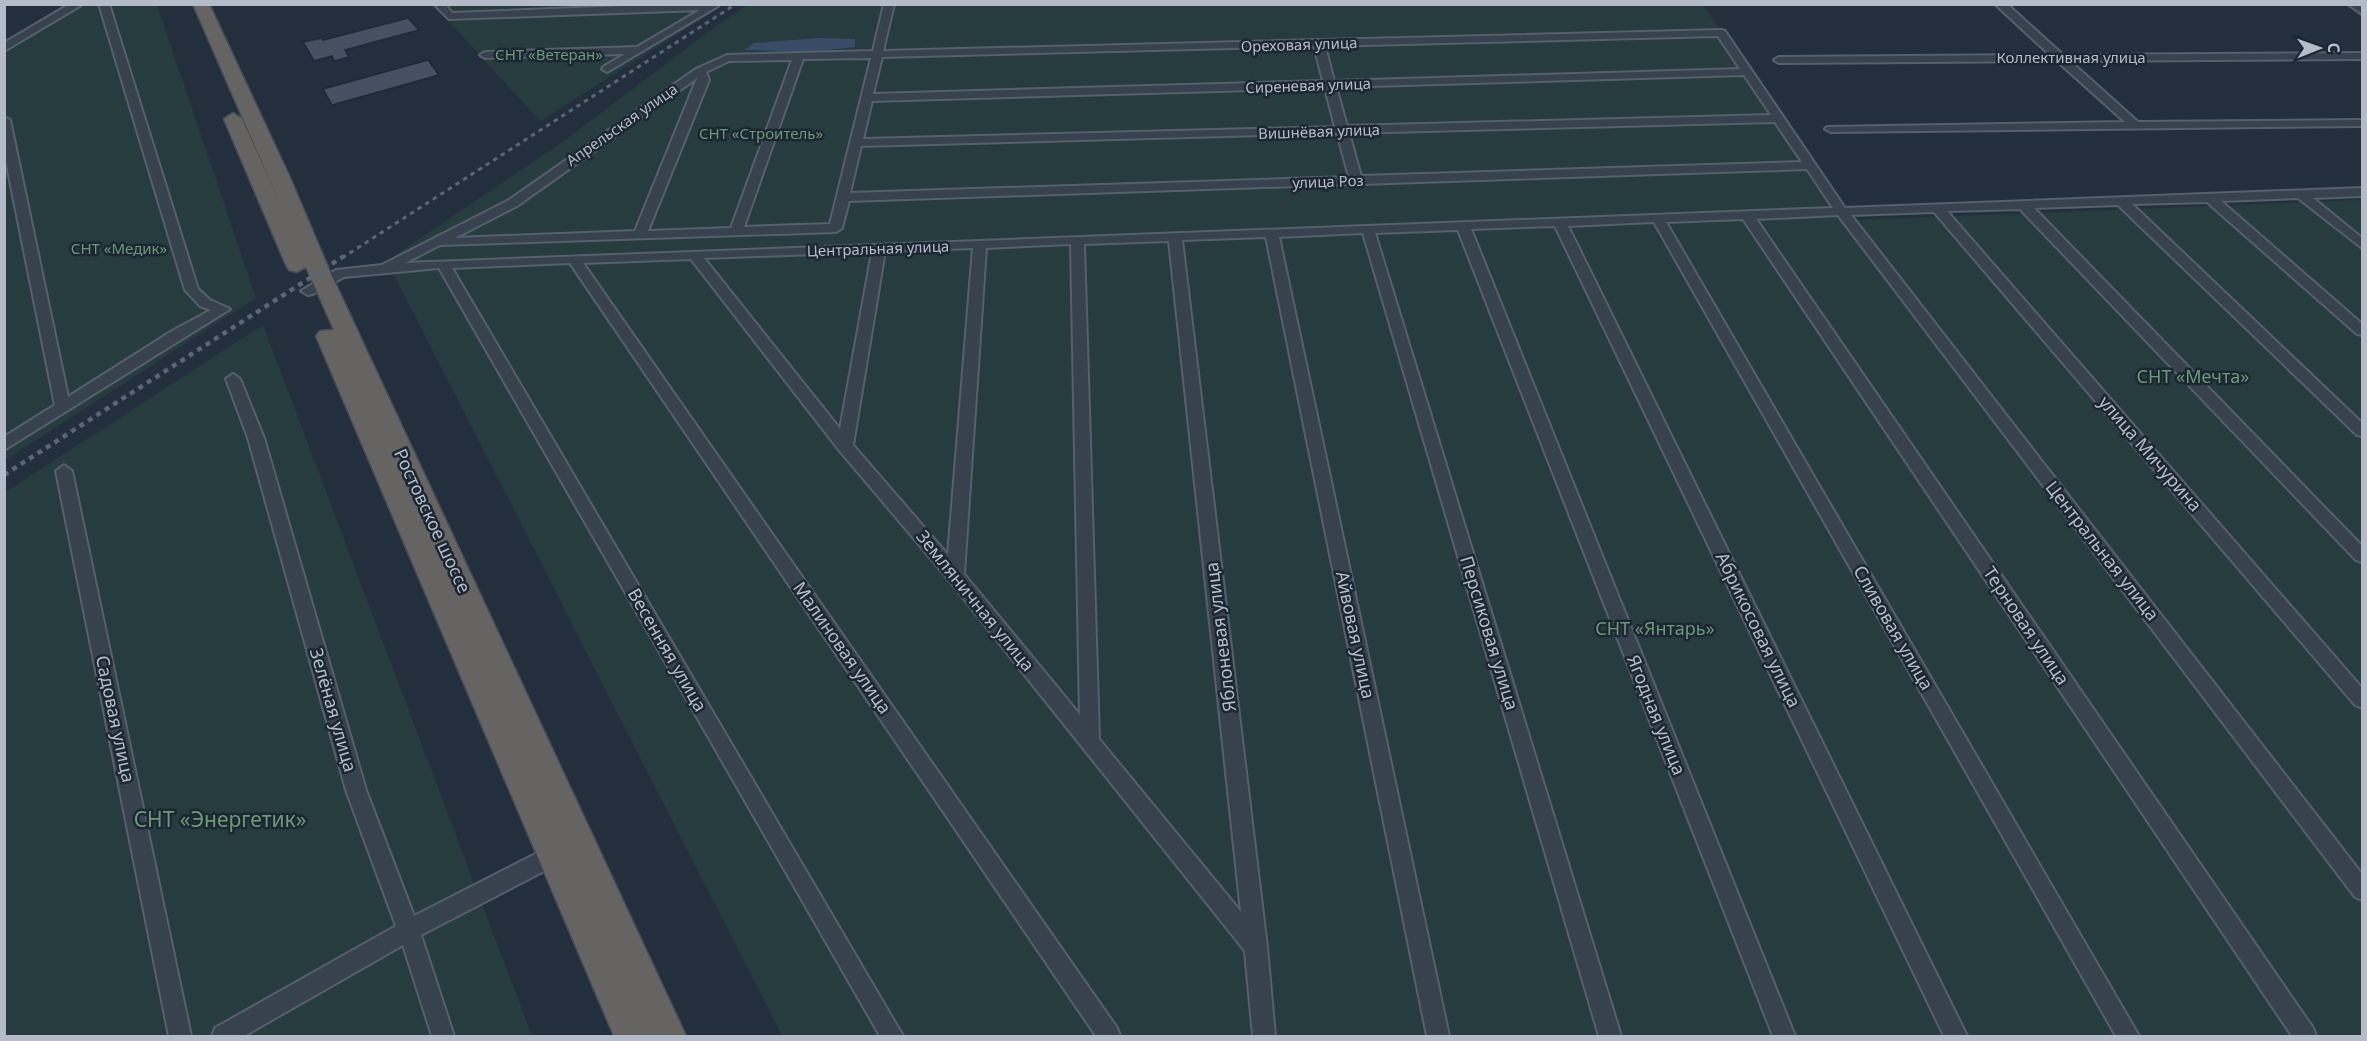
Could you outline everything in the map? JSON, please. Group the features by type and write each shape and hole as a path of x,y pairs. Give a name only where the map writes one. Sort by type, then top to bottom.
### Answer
{"highway":[{"path":"183,4 213,73"},
{"name":"Ростовское шоссе","path":"201,4 281,180 316,287"},
{"name":"Ростовское шоссе","path":"226,103 316,287 567,848 667,1036"},
{"name":"Ростовское шоссе","path":"567,848 633,1036"}],"street":[{"path":"4,48 78,4"},
{"path":"4,445 223,309 205,303 192,290 104,4"},
{"path":"439,4 449,16 714,5"},
{"path":"436,242 836,228 858,143 889,4"},
{"path":"2000,4 2056,58 2137,127"},
{"path":"2353,4 2362,11"},
{"path":"607,69 714,5"},
{"name":"Центральная улица","path":"1721,33 1842,212 2362,890"},
{"name":"Ореховая улица","path":"877,56 1721,33"},
{"path":"1318,45 1356,181"},
{"path":"485,55 639,50"},
{"name":"Апрельская улица","path":"388,267 513,203 700,70 727,58 877,56"},
{"name":"Коллективная улица","path":"1779,60 2362,56"},
{"path":"736,232 798,58"},
{"path":"640,235 703,80 700,70"},
{"name":"Сиреневая улица","path":"867,98 1748,72"},
{"name":"Вишнёвая улица","path":"858,143 1779,118"},
{"path":"4,120 63,407"},
{"path":"1831,129 2362,123"},
{"name":"улица Роз","path":"843,197 1812,165"},
{"name":"Центральная улица","path":"316,287 341,273 388,267 443,264 980,246 2362,192"},
{"path":"2302,195 2362,244"},
{"path":"2210,198 2362,331"},
{"path":"2121,201 2362,431"},
{"path":"2024,205 2362,556"},
{"name":"улица Мичурина","path":"1937,208 2362,700"},
{"name":"Терновая улица","path":"1747,215 2305,1036"},
{"name":"Сливовая улица","path":"1658,219 2128,1036"},
{"name":"Абрикосовая улица","path":"1560,223 1956,1036"},
{"name":"Ягодная улица","path":"1463,226 1784,1036"},
{"name":"Персиковая улица","path":"1368,230 1610,1036"},
{"name":"Айвовая улица","path":"1272,234 1438,1036"},
{"name":"Яблоневая улица","path":"1175,237 1256,947 1264,1036"},
{"path":"1077,242 1090,744"},
{"path":"955,575 980,246"},
{"path":"845,446 879,249"},
{"name":"Земляничная улица","path":"694,255 845,446 955,575 1256,947"},
{"name":"Малиновая улица","path":"574,260 1109,1036"},
{"name":"Весенняя улица","path":"443,264 892,1036"},
{"name":"Зелёная улица","path":"233,379 256,438 356,790 409,930 443,1036"},
{"name":"Садовая улица","path":"64,471 180,1036"},
{"path":"223,1036 409,930 567,848"}],"green space":[{"name":"СНТ «Янтарь»","path":"749,4 1703,5 1779,118 1853,220 2362,200 2362,1036 782,1036 387,261 561,143 720,23"},
{"name":"СНТ «Медик»","path":"73,5 157,5 256,298 5,460 5,43"},
{"name":"СНТ «Ветеран»","path":"434,5 724,5 540,121"},
{"name":"СНТ «Энергетик»","path":"263,325 532,1036 5,1036 4,493"}],"water":[{"path":"818,38 855,39 855,47 811,52 744,50 754,43"}],"building":[{"path":"408,18 419,30 345,50 349,57 334,61 332,56 314,61 303,42 322,38 323,40"},
{"path":"428,60 439,75 332,105 323,89"}],"railway":[{"path":"342,258 736,4"},
{"path":"4,475 344,256"}],"park label":[{"name":"СНТ «Строитель»","path":"761,134"},
{"name":"СНТ «Мечта»","path":"2193,377"}]}
